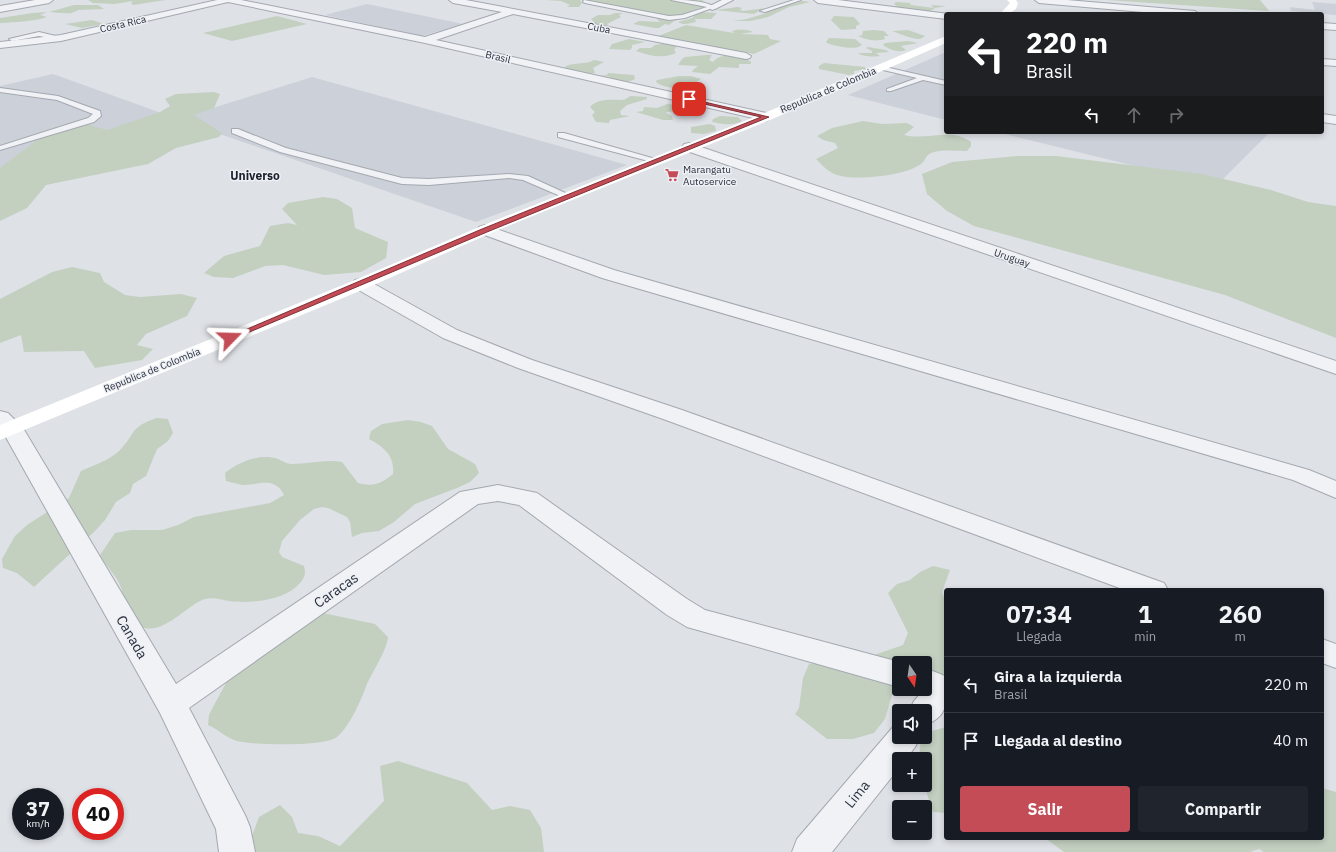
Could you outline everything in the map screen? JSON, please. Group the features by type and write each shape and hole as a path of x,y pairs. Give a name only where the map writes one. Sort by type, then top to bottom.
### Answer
{"street":[{"path":"0,9 49,0"},
{"name":"Costa Rica","path":"0,45 15,41 61,38 229,0"},
{"name":"Brasil","path":"229,0 425,40 766,117"},
{"name":"Cuba","path":"453,0 746,56"},
{"path":"712,7 729,0"},
{"path":"818,0 944,16"},
{"path":"1006,12 1013,6 1014,2 1011,0"},
{"path":"1039,0 1162,12"},
{"path":"425,40 513,11"},
{"path":"1324,26 1336,27"},
{"name":"Republica de Colombia","path":"4,427 361,284 485,230 655,160 766,117 944,41"},
{"path":"1324,62 1336,63"},
{"path":"1324,118 1336,120"},
{"name":"Uruguay","path":"689,147 1336,368"},
{"path":"485,230 608,274 1301,475 1336,490"},
{"path":"361,284 450,334 525,364 674,415 1149,588"},
{"name":"Canada","path":"4,427 171,704 233,827 236,852"},
{"name":"Caracas","path":"171,704 469,498 489,493 508,492 528,499 677,607 697,619 892,672"},
{"path":"1324,652 1336,656"},
{"name":"Lima","path":"810,852 898,744"}],"lane":[{"path":"586,0 585,2 669,18 683,17 712,7"},
{"path":"673,0 712,7"},
{"path":"763,11 799,0"},
{"path":"21,31 61,38"},
{"path":"15,41 39,34"},
{"path":"881,68 944,82"},
{"path":"889,90 919,80 923,77"},
{"path":"0,90 58,98 97,113 97,116 91,120 0,148"},
{"path":"235,131 284,150 402,181 429,182 509,176 525,178 568,196"},
{"path":"561,135 655,160"}],"shaded area":[{"path":"1312,2 1336,4 1336,15 1324,14 1324,12 1291,11 1290,7 1315,10"},
{"path":"367,4 463,24 422,36 325,15"},
{"path":"944,53 944,119 848,95"},
{"path":"53,74 178,119 312,77 627,165 476,222 176,119 0,174 0,86"},
{"path":"1005,134 1268,134 1216,186"}],"green space":[{"path":"88,0 166,0 133,5 131,3 133,1 114,4 93,3"},
{"path":"546,0 580,0 582,3 579,7 567,7 570,5 561,1"},
{"path":"580,0 702,0 710,5 685,13 684,18 674,21 669,25 665,24 659,28 654,28 633,24 639,21 660,22 656,18 640,15 646,12"},
{"path":"1107,0 1260,0 1269,11"},
{"path":"803,1 810,2 789,7 768,17 750,21 733,21 747,19 766,13 766,10"},
{"path":"896,2 934,8 931,5 946,6 935,8 929,12 894,7 897,6 894,4"},
{"path":"74,5 98,5 104,9 78,10 72,13 49,12"},
{"path":"738,7 742,8 740,10 743,11 765,8 754,14 715,10"},
{"path":"47,12 40,15 47,17 41,19 24,22 0,23 0,18"},
{"path":"698,12 717,13 711,19 695,19 696,22 687,24 678,22 692,18"},
{"path":"615,13 623,13 619,15 621,17 607,24 609,26 589,23 594,22 591,19 598,15 610,15"},
{"path":"277,16 307,24 232,41 203,33"},
{"path":"834,16 854,17 860,24 856,26 856,29 841,30 831,20"},
{"path":"92,20 104,24 82,28 65,24"},
{"path":"686,25 734,33 732,31 745,30 753,32 740,34 768,35 770,39 781,41 754,54 656,37"},
{"path":"908,30 925,36 917,39 893,31"},
{"path":"863,31 884,31 889,36 884,36 885,39 882,40 875,40 858,36 862,35"},
{"path":"829,38 855,39 862,45 855,48 846,48 829,44 826,42"},
{"path":"629,39 645,42 632,45 630,50 609,49 612,44"},
{"path":"908,41 918,43 901,46 906,50 900,51 891,50 883,45 885,43"},
{"path":"665,43 676,45 677,46 674,50 676,53 666,56 656,56 636,51 640,48 651,48 655,45"},
{"path":"866,48 886,50 889,52 876,53 880,56 875,57 858,53 872,53 872,51"},
{"path":"712,55 709,60 713,62 726,55 732,55 747,59 751,62 751,64 739,64 739,68 719,67 710,74 692,72 698,66 678,65 685,57"},
{"path":"594,60 604,62 593,68 595,73 584,73 565,69 567,65 591,62"},
{"path":"824,63 865,67 866,69 854,71 854,74 849,75 819,69 819,66"},
{"path":"608,73 634,75 635,79 620,82 611,80 610,77 600,76 607,75"},
{"path":"679,76 691,76 701,79 685,86 673,88 656,82 657,80"},
{"path":"214,92 220,94 214,108 194,115 222,133 219,137 176,148 148,164 46,185 27,208 0,221 0,168 53,128 79,122 107,130 160,112 170,106 165,99 176,94"},
{"path":"631,96 647,97 647,99 627,105 620,111 621,115 630,116 610,120 609,123 596,122 592,115 595,112 590,107 593,104 605,100 623,100"},
{"path":"667,104 687,105 689,106 689,110 667,112 666,113 672,116 673,120 663,120 636,112 643,111 644,107 657,108"},
{"path":"720,116 738,117 742,121 731,124 712,122 713,119"},
{"path":"863,121 882,124 907,123 914,127 904,135 921,137 955,135 971,142 971,146 967,151 944,151 931,153 921,164 914,168 904,172 880,176 855,178 837,175 828,170 816,159 838,148 835,143 823,140 817,136 832,128"},
{"path":"710,124 715,126 716,131 704,134 691,133 691,127"},
{"path":"1019,156 1056,156 1202,174 1271,190 1308,202 1336,206 1336,338 1225,295 974,226 947,211 927,194 922,174 952,162"},
{"path":"323,197 337,199 352,208 355,228 388,242 386,258 361,272 324,275 283,265 265,266 233,278 214,277 204,273 224,256 260,246 270,226 288,223 297,225 282,209 288,203"},
{"path":"72,267 100,273 104,282 125,295 140,297 181,294 197,298 187,316 146,334 137,345 153,349 142,360 95,368 84,351 24,352 21,335 0,343 0,299 52,272"},
{"path":"157,418 168,419 173,433 168,441 157,449 146,476 133,484 130,493 116,502 105,520 95,531 34,587 17,573 3,568 2,559 15,536 27,525 69,498 81,471 106,460 115,454 137,428 148,421"},
{"path":"408,420 421,422 432,426 448,449 475,464 479,473 470,482 415,504 394,522 379,531 362,533 352,537 350,522 347,517 328,508 322,507 314,509 300,520 282,541 279,552 282,557 304,566 305,575 294,589 277,597 268,600 247,602 208,598 198,602 167,623 150,629 142,627 132,619 119,583 100,555 115,533 131,530 162,530 178,525 194,517 270,503 284,495 276,485 271,483 261,483 242,485 226,481 225,473 243,462 257,458 271,457 288,464 329,461 342,462 358,483 368,485 377,484 393,474 393,468 390,457 384,449 369,439 371,431 382,424"},
{"path":"933,566 950,570 942,592 944,598 944,674 932,677 932,656 892,656 892,695 885,719 874,733 853,739 827,739 795,714 799,708 803,678 809,664 826,661 860,660 903,645 908,633 888,593 897,584 910,580 920,572"},
{"path":"318,612 375,624 388,637 382,654 351,720 342,732 337,737 330,740 304,744 257,743 233,740 208,725 209,715 213,707 226,683 238,666"},
{"path":"944,728 944,813 933,812 932,800 929,800 926,792 932,792 932,752 920,752 920,744 932,744 932,731"},
{"path":"398,761 467,783 492,810 510,806 530,810 541,828 544,852 251,852 252,836 259,817 280,805 292,817 298,833 318,836 340,846 384,801 380,766"},
{"path":"1324,789 1336,792 1336,852 1264,852 1259,849 1250,852 1064,852 1048,840 1324,840"}],"place":[{"name":"Marangatu Autoservice","path":"672,175"}],"district":[{"name":"Universo","path":"255,175"}],"route":[{"path":"230,338 361,284 485,230 655,160 766,117 689,99"}]}
